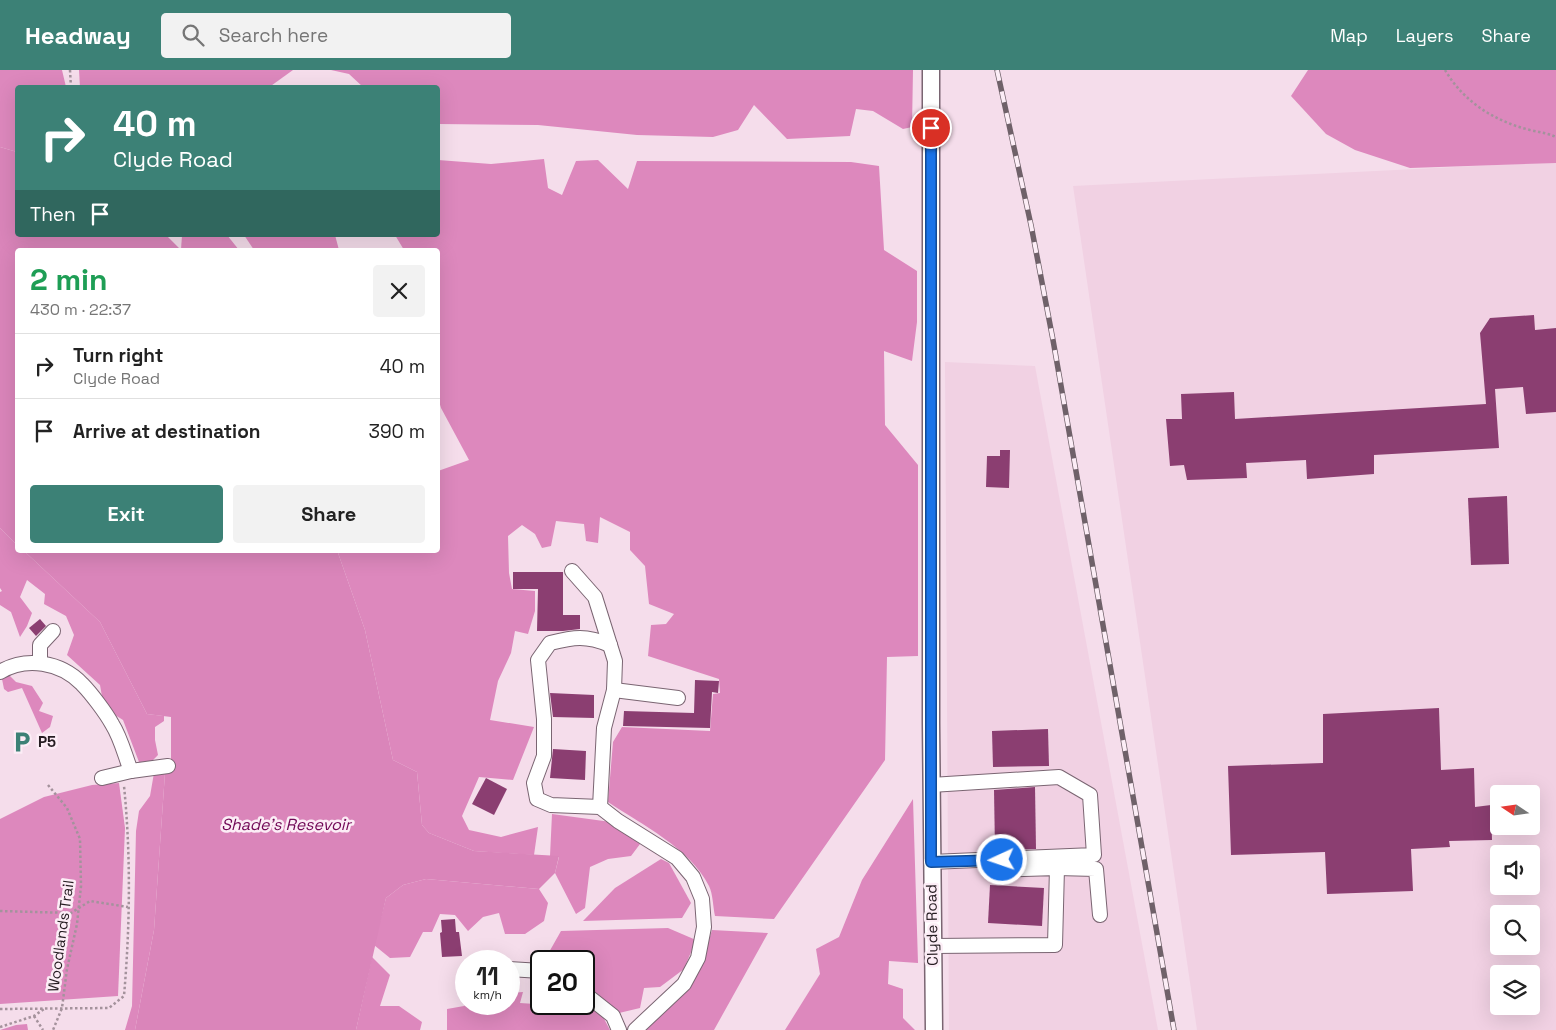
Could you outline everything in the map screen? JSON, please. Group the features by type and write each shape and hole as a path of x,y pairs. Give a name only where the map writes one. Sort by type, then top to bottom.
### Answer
{"main road":[{"name":"Clyde Road","path":"931,70 931,862 934,1030"}],"lane":[{"path":"572,571 595,597 615,661 614,690 604,728 600,806"},
{"path":"40,663 40,645 53,631"},
{"path":"610,645 597,640 574,637 550,643 538,660 544,719 544,756 534,783 537,799 551,805 600,806 618,821 677,858 693,877 702,899 704,927 698,958 684,984 635,1030"},
{"path":"0,672 8,667 24,663 40,663 63,671 82,683 113,725 132,771"},
{"path":"614,690 678,698"},
{"path":"102,778 132,771 168,766"},
{"path":"931,785 1059,777 1090,795 1094,855 931,862"},
{"path":"984,861 993,870 1096,869 1100,915"},
{"path":"933,946 1055,945 1056,868"},
{"path":"595,1001 613,1016 619,1030"}],"path":[{"path":"70,70 72,85"},
{"path":"1446,70 1466,97 1492,116 1529,130 1543,132 1556,137"},
{"path":"53,1030 62,1008 109,1008 124,996 127,961 128,829 124,782 132,771"},
{"name":"Woodlands Trail","path":"0,1009 62,1008 67,969 79,908 81,886 80,839 67,808 48,785"},
{"path":"0,911 71,913 90,901 128,907"},
{"path":"0,1027 34,1016 45,1008"},
{"path":"34,1016 43,1030"}],"shaded area":[{"path":"0,70 62,70 66,85 15,85 15,151 0,147"},
{"path":"79,70 293,70 272,85 80,85"},
{"path":"331,70 913,70 912,127 903,129 873,111 856,109 850,136 787,139 754,105 738,130 713,137 637,135 538,125 440,124 440,85 361,85 349,74"},
{"path":"1308,70 1556,70 1556,163 1410,168 1355,150 1326,134 1291,96"},
{"path":"544,159 548,188 562,195 576,161 598,160 628,189 637,161 851,162 879,166 884,250 917,271 917,322 912,361 884,351 885,425 918,465 918,656 887,657 885,760 774,919 715,916 709,886 690,860 650,828 608,802 613,742 622,727 710,731 713,694 720,693 719,679 648,656 651,625 666,624 674,614 649,604 645,566 630,550 630,532 600,517 598,543 586,541 584,524 556,521 551,546 542,548 535,534 522,525 508,536 509,573 512,589 535,591 535,611 528,634 515,631 511,653 498,681 490,720 534,727 513,780 479,777 462,816 469,830 501,837 538,827 534,855 474,851 429,833 422,825 417,772 393,760 365,630 338,553 440,553 440,470 469,460 440,405 440,248 403,248 396,237 440,237 440,160 491,164"},
{"path":"1556,162 1556,1030 1197,1030 1073,186"},
{"path":"182,237 229,237 237,248 181,248"},
{"path":"245,237 336,237 338,248 253,248"},
{"path":"945,362 1035,366 1158,1030 949,1030"},
{"path":"0,528 15,543 15,553 26,553 100,622 147,714 164,716 164,721 155,727 158,755 152,761 139,762 123,720 104,708 100,685 67,655 74,635 66,616 44,604 45,594 27,580 20,597 32,613 20,637 11,612 0,605 0,592 2,591 0,588"},
{"path":"8,674 16,682 32,686 43,703 39,711 53,716 50,727 42,733 22,688 8,692 4,689 2,679"},
{"path":"154,773 165,773 154,930 135,1030 125,1030 132,1006 136,831 139,811 150,796"},
{"path":"119,783 125,828 118,996 0,1004 0,819 44,797 92,785"},
{"path":"913,799 918,963 889,961 888,984 903,989 903,1018 915,1030 785,1030 820,974 816,949 839,937 862,880"},
{"path":"552,814 611,822 640,844 631,856 608,859 590,867 585,908 576,914 555,873 559,857 550,856"},
{"path":"661,859 669,863 691,903 682,918 583,921 615,888"},
{"path":"426,879 539,889 548,903 544,921 525,934 505,934 499,913 483,917 468,931 455,915 440,914 432,932 423,932 410,957 390,958 374,945 386,898 403,885"},
{"path":"668,928 696,940 684,969 660,987 644,988 640,1008 619,1013 595,992 595,950 550,950 561,931"},
{"path":"712,930 768,933 714,1030 645,1030 680,998 701,966"},
{"path":"372,957 390,975 380,1006 399,1006 422,1022 420,1030 356,1030"},
{"path":"520,992 523,992 520,1003"},
{"path":"520,1003 530,1004 530,1015 595,1015 595,1009 602,1015 610,1030 447,1030 447,1009 455,1008 455,1015 520,1015"},
{"path":"27,1024 28,1030 0,1030 16,1025"}],"water":[{"path":"0,147 15,151 15,237 168,237 179,248 15,248 15,543 0,528"},
{"name":"Shade’s Resevoir","path":"26,553 338,553 365,630 393,760 417,772 422,825 429,833 474,851 559,856 555,873 539,889 426,879 403,885 386,898 356,1030 135,1030 154,930 165,773 171,760 171,717 147,714 100,622"}],"building":[{"path":"1534,315 1535,330 1556,328 1556,412 1526,414 1523,387 1495,389 1499,448 1374,455 1374,474 1307,479 1306,460 1246,463 1247,478 1187,480 1184,465 1170,466 1166,419 1182,419 1181,394 1234,392 1235,419 1486,404 1480,333 1490,318"},
{"path":"1000,450 1010,450 1009,488 986,487 987,456 1000,456"},
{"path":"1507,496 1509,564 1471,565 1468,498"},
{"path":"513,572 563,572 563,615 580,615 580,629 537,631 538,589 513,589"},
{"path":"40,619 46,626 36,636 29,628"},
{"path":"695,680 719,681 718,693 712,692 710,728 623,726 624,711 694,713"},
{"path":"550,693 594,695 594,718 553,717"},
{"path":"1439,708 1441,770 1474,768 1475,807 1490,805 1490,835 1492,835 1492,840 1449,841 1450,847 1411,849 1413,891 1327,894 1325,852 1231,855 1228,766 1323,763 1323,714"},
{"path":"1048,729 1049,766 993,767 992,731"},
{"path":"553,749 586,751 585,780 550,778"},
{"path":"486,778 507,789 494,815 472,804"},
{"path":"1035,787 1036,849 995,850 994,790"},
{"path":"990,885 1044,888 1042,926 988,923"},
{"path":"455,919 456,932 459,932 461,950 455,950 455,956 442,957 441,920"}],"railway":[{"path":"997,70 1031,225 1053,340 1174,1030"}],"place":[{"name":"P5","path":"22,742"}],"route":[{"path":"931,128 931,862 1002,860"}]}
